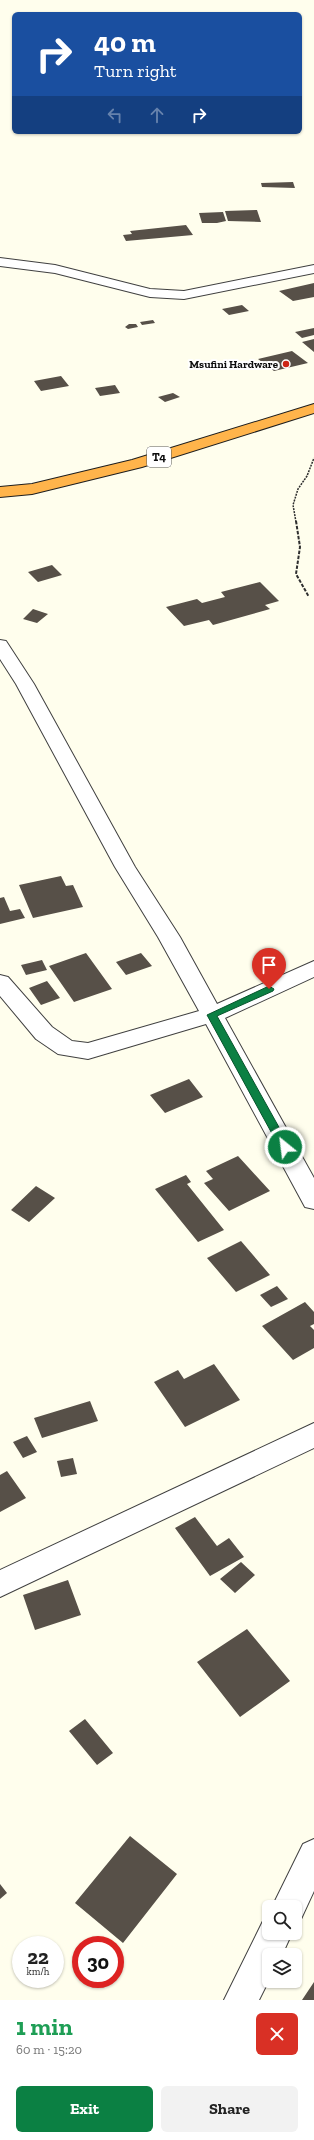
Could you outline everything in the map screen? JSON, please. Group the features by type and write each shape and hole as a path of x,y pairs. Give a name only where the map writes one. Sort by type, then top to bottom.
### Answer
{"highway":[{"name":"T4","path":"0,492 32,489 137,464 314,408"}],"street":[{"path":"0,262 54,269 150,293 184,294 314,269"},
{"path":"0,645 25,684 82,792 125,867 169,937 314,1200"},
{"path":"0,982 44,1033 66,1048 88,1051 212,1015 314,968"},
{"path":"0,1584 314,1435"},
{"path":"292,1900 314,1856"},
{"path":"241,2000 271,1940"}],"path":[{"path":"309,597 296,574 300,547 293,505 298,488 307,476 314,458"}],"building":[{"path":"293,182 295,188 262,187 261,183"},
{"path":"257,210 261,222 228,221 225,211"},
{"path":"223,212 226,221 217,223 202,223 199,213"},
{"path":"186,225 193,235 126,241 123,235 132,234 130,231"},
{"path":"314,283 314,297 293,301 279,291"},
{"path":"242,305 249,311 229,315 222,309"},
{"path":"153,320 155,323 142,325 140,322"},
{"path":"129,324 136,324 138,327 128,329 125,327"},
{"path":"314,328 314,335 302,338 295,332"},
{"path":"314,339 314,352 302,342"},
{"path":"292,351 308,363 274,371 258,359"},
{"path":"61,376 69,386 41,391 34,381"},
{"path":"115,385 120,393 100,396 95,388"},
{"path":"173,393 180,397 165,402 158,397"},
{"path":"52,565 62,575 38,582 28,572"},
{"path":"260,582 279,601 265,605 270,609 213,625 209,620 184,626 166,607 197,599 202,603 225,597 221,592"},
{"path":"33,609 48,614 37,623 23,619"},
{"path":"61,876 66,886 73,885 83,907 33,918 19,885"},
{"path":"4,897 10,911 20,909 25,918 0,924 0,898"},
{"path":"86,953 112,989 74,1002 49,966"},
{"path":"141,953 152,966 126,975 116,962"},
{"path":"42,960 47,970 26,975 21,965"},
{"path":"47,981 60,998 41,1005 29,988"},
{"path":"189,1079 203,1097 165,1113 150,1095"},
{"path":"238,1156 270,1191 229,1211 204,1183 213,1179 206,1171"},
{"path":"186,1175 191,1182 187,1184 224,1230 198,1242 155,1189"},
{"path":"36,1186 55,1198 29,1222 11,1210"},
{"path":"241,1241 270,1275 236,1292 207,1258"},
{"path":"277,1286 288,1299 271,1307 260,1295"},
{"path":"305,1302 314,1312 314,1324 310,1326 314,1330 314,1348 293,1360 262,1326"},
{"path":"214,1364 240,1400 185,1427 154,1382 178,1370 184,1379"},
{"path":"90,1401 98,1421 42,1438 34,1418"},
{"path":"27,1436 37,1452 23,1458 13,1442"},
{"path":"73,1458 77,1474 61,1477 57,1461"},
{"path":"7,1471 26,1498 0,1512 0,1475"},
{"path":"195,1517 217,1546 229,1538 244,1557 210,1576 175,1528"},
{"path":"241,1562 255,1575 235,1593 220,1579"},
{"path":"68,1580 81,1615 35,1630 23,1595"},
{"path":"247,1629 290,1681 240,1717 197,1662"},
{"path":"85,1719 113,1753 97,1765 69,1731"},
{"path":"130,1836 177,1874 124,1942 124,1936 115,1936 75,1903"},
{"path":"0,1884 7,1893 0,1899"},
{"path":"314,1982 314,2000 302,2000"}],"place":[{"name":"Msufini Hardware","path":"286,364"}],"route":[{"path":"269,989 212,1015 285,1147"}]}
